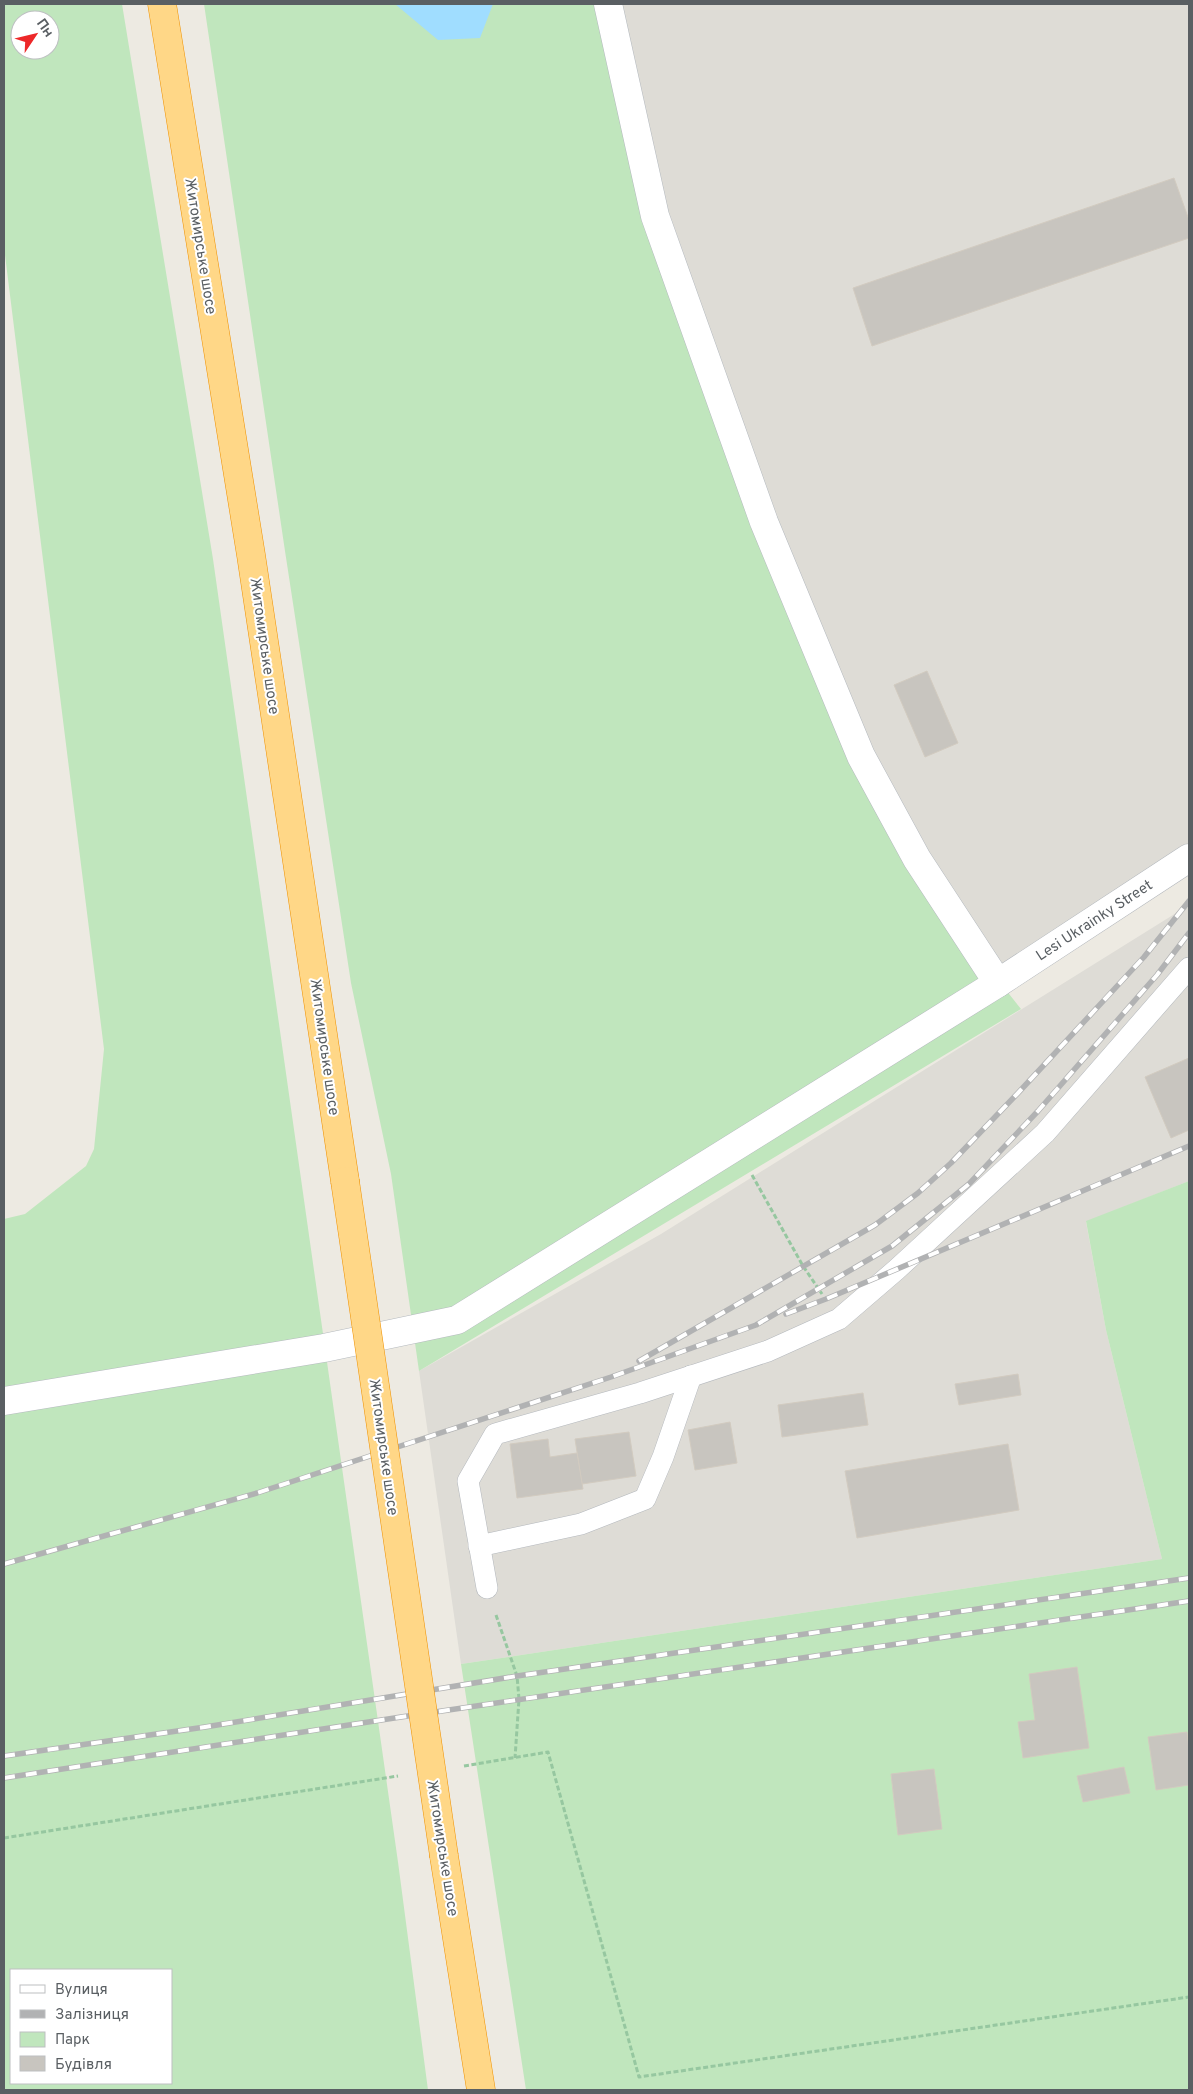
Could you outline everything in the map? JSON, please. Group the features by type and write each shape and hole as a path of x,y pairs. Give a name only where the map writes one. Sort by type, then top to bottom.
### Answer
{"highway":[{"name":"Житомирське шосе","path":"162,4 250,545 444,1856 481,2090"}],"street":[{"path":"608,4 655,216 764,522 861,756 917,859 998,983"},
{"name":"Lesi Ukrainky Street","path":"4,1400 324,1348 457,1320 998,983 1189,858"}],"lane":[{"path":"487,1588 468,1481 495,1434 640,1393 768,1351 839,1319 896,1270 1045,1133 1189,968"},
{"path":"479,1546 581,1524 645,1499 663,1457 691,1376"}],"path":[{"path":"735,1146 803,1266 839,1319"},
{"path":"487,1588 517,1676 519,1699 514,1758"},
{"path":"456,1767 548,1752 639,2077 1189,1997"},
{"path":"4,1838 406,1775"}],"shaded area":[{"path":"608,4 1189,4 1189,859 998,983 917,859 690,315"},
{"path":"1189,905 1189,1181 1086,1222 1106,1330 1162,1559 461,1664 419,1371 661,1234"}],"green space":[{"path":"4,4 122,4 213,559 398,1862 428,2090 4,2090 4,1219 25,1214 86,1166 94,1149 104,1049 4,247"},
{"path":"204,4 608,4 633,122 861,756 983,961 1021,1009 419,1371 391,1174 351,983"},
{"path":"1189,1181 1189,2090 526,2090 461,1664 1162,1559 1106,1330 1086,1221"}],"water":[{"path":"395,4 493,4 480,38 438,40"}],"building":[{"path":"1174,178 1189,220 1189,238 872,346 853,288"},
{"path":"927,671 958,743 925,757 894,685"},
{"path":"1189,1058 1189,1130 1171,1138 1145,1077"},
{"path":"1018,1374 1021,1395 959,1405 955,1384"},
{"path":"863,1393 868,1425 782,1437 778,1405"},
{"path":"730,1422 737,1463 695,1470 688,1430"},
{"path":"629,1432 636,1476 582,1484 575,1439"},
{"path":"548,1439 550,1457 577,1453 583,1489 517,1498 510,1444"},
{"path":"1008,1444 1019,1510 857,1538 845,1471"},
{"path":"1077,1667 1089,1748 1023,1758 1018,1722 1035,1720 1029,1674"},
{"path":"1187,1732 1189,1785 1156,1790 1148,1737"},
{"path":"1124,1767 1130,1793 1083,1802 1077,1776"},
{"path":"934,1769 942,1829 898,1835 891,1774"}],"railway":[{"path":"639,1361 875,1225 918,1193 951,1163 1018,1093 1144,957 1189,901"},
{"path":"4,1564 257,1493 611,1377 756,1325 892,1246 969,1184 1038,1111 1157,975 1189,933"},
{"path":"786,1314 826,1299 1189,1146"},
{"path":"4,1756 205,1727 517,1676 1189,1578"},
{"path":"4,1778 401,1717 1189,1601"}]}
